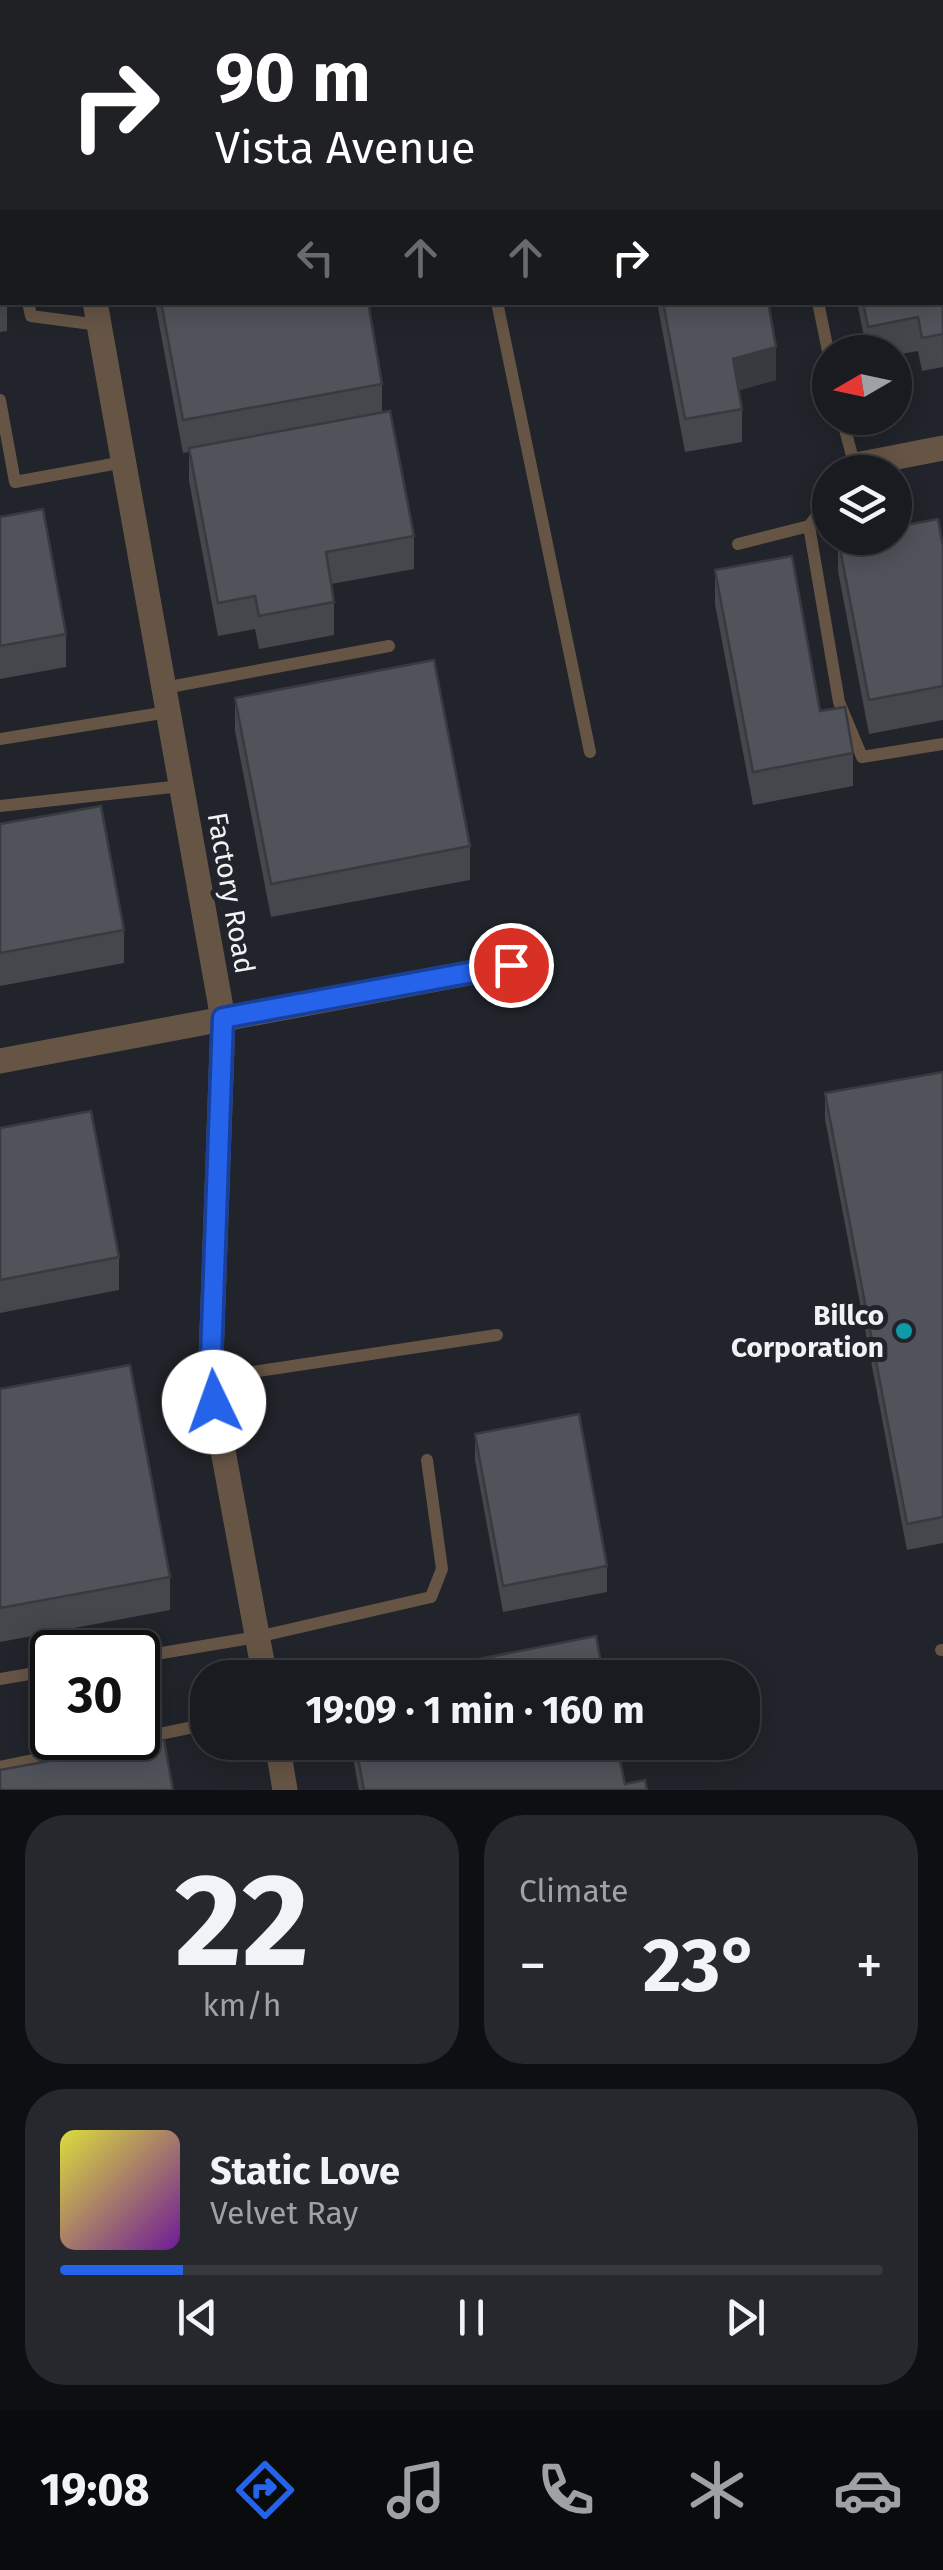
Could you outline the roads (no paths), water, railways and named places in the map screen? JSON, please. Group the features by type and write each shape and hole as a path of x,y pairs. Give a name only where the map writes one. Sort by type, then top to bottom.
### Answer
{"street":[{"name":"Factory Road","path":"97,314 223,1018 212,1378 261,1660"},
{"path":"912,455 943,448"},
{"path":"0,1061 511,965"},
{"path":"280,1760 286,1790"}],"lane":[{"path":"29,305 31,316 97,314"},
{"path":"498,305 590,752"},
{"path":"819,305 825,335"},
{"path":"0,400 15,482 124,462"},
{"path":"738,544 812,522"},
{"path":"809,526 839,702 862,757 943,744"},
{"path":"0,739 389,646"},
{"path":"0,806 182,786"},
{"path":"212,1378 496,1335"},
{"path":"160,1652 257,1637 430,1597 442,1569 427,1460"},
{"path":"0,1679 30,1674"},
{"path":"0,1767 190,1728"}],"place":[{"name":"Billco Corporation","path":"904,1331"}]}
